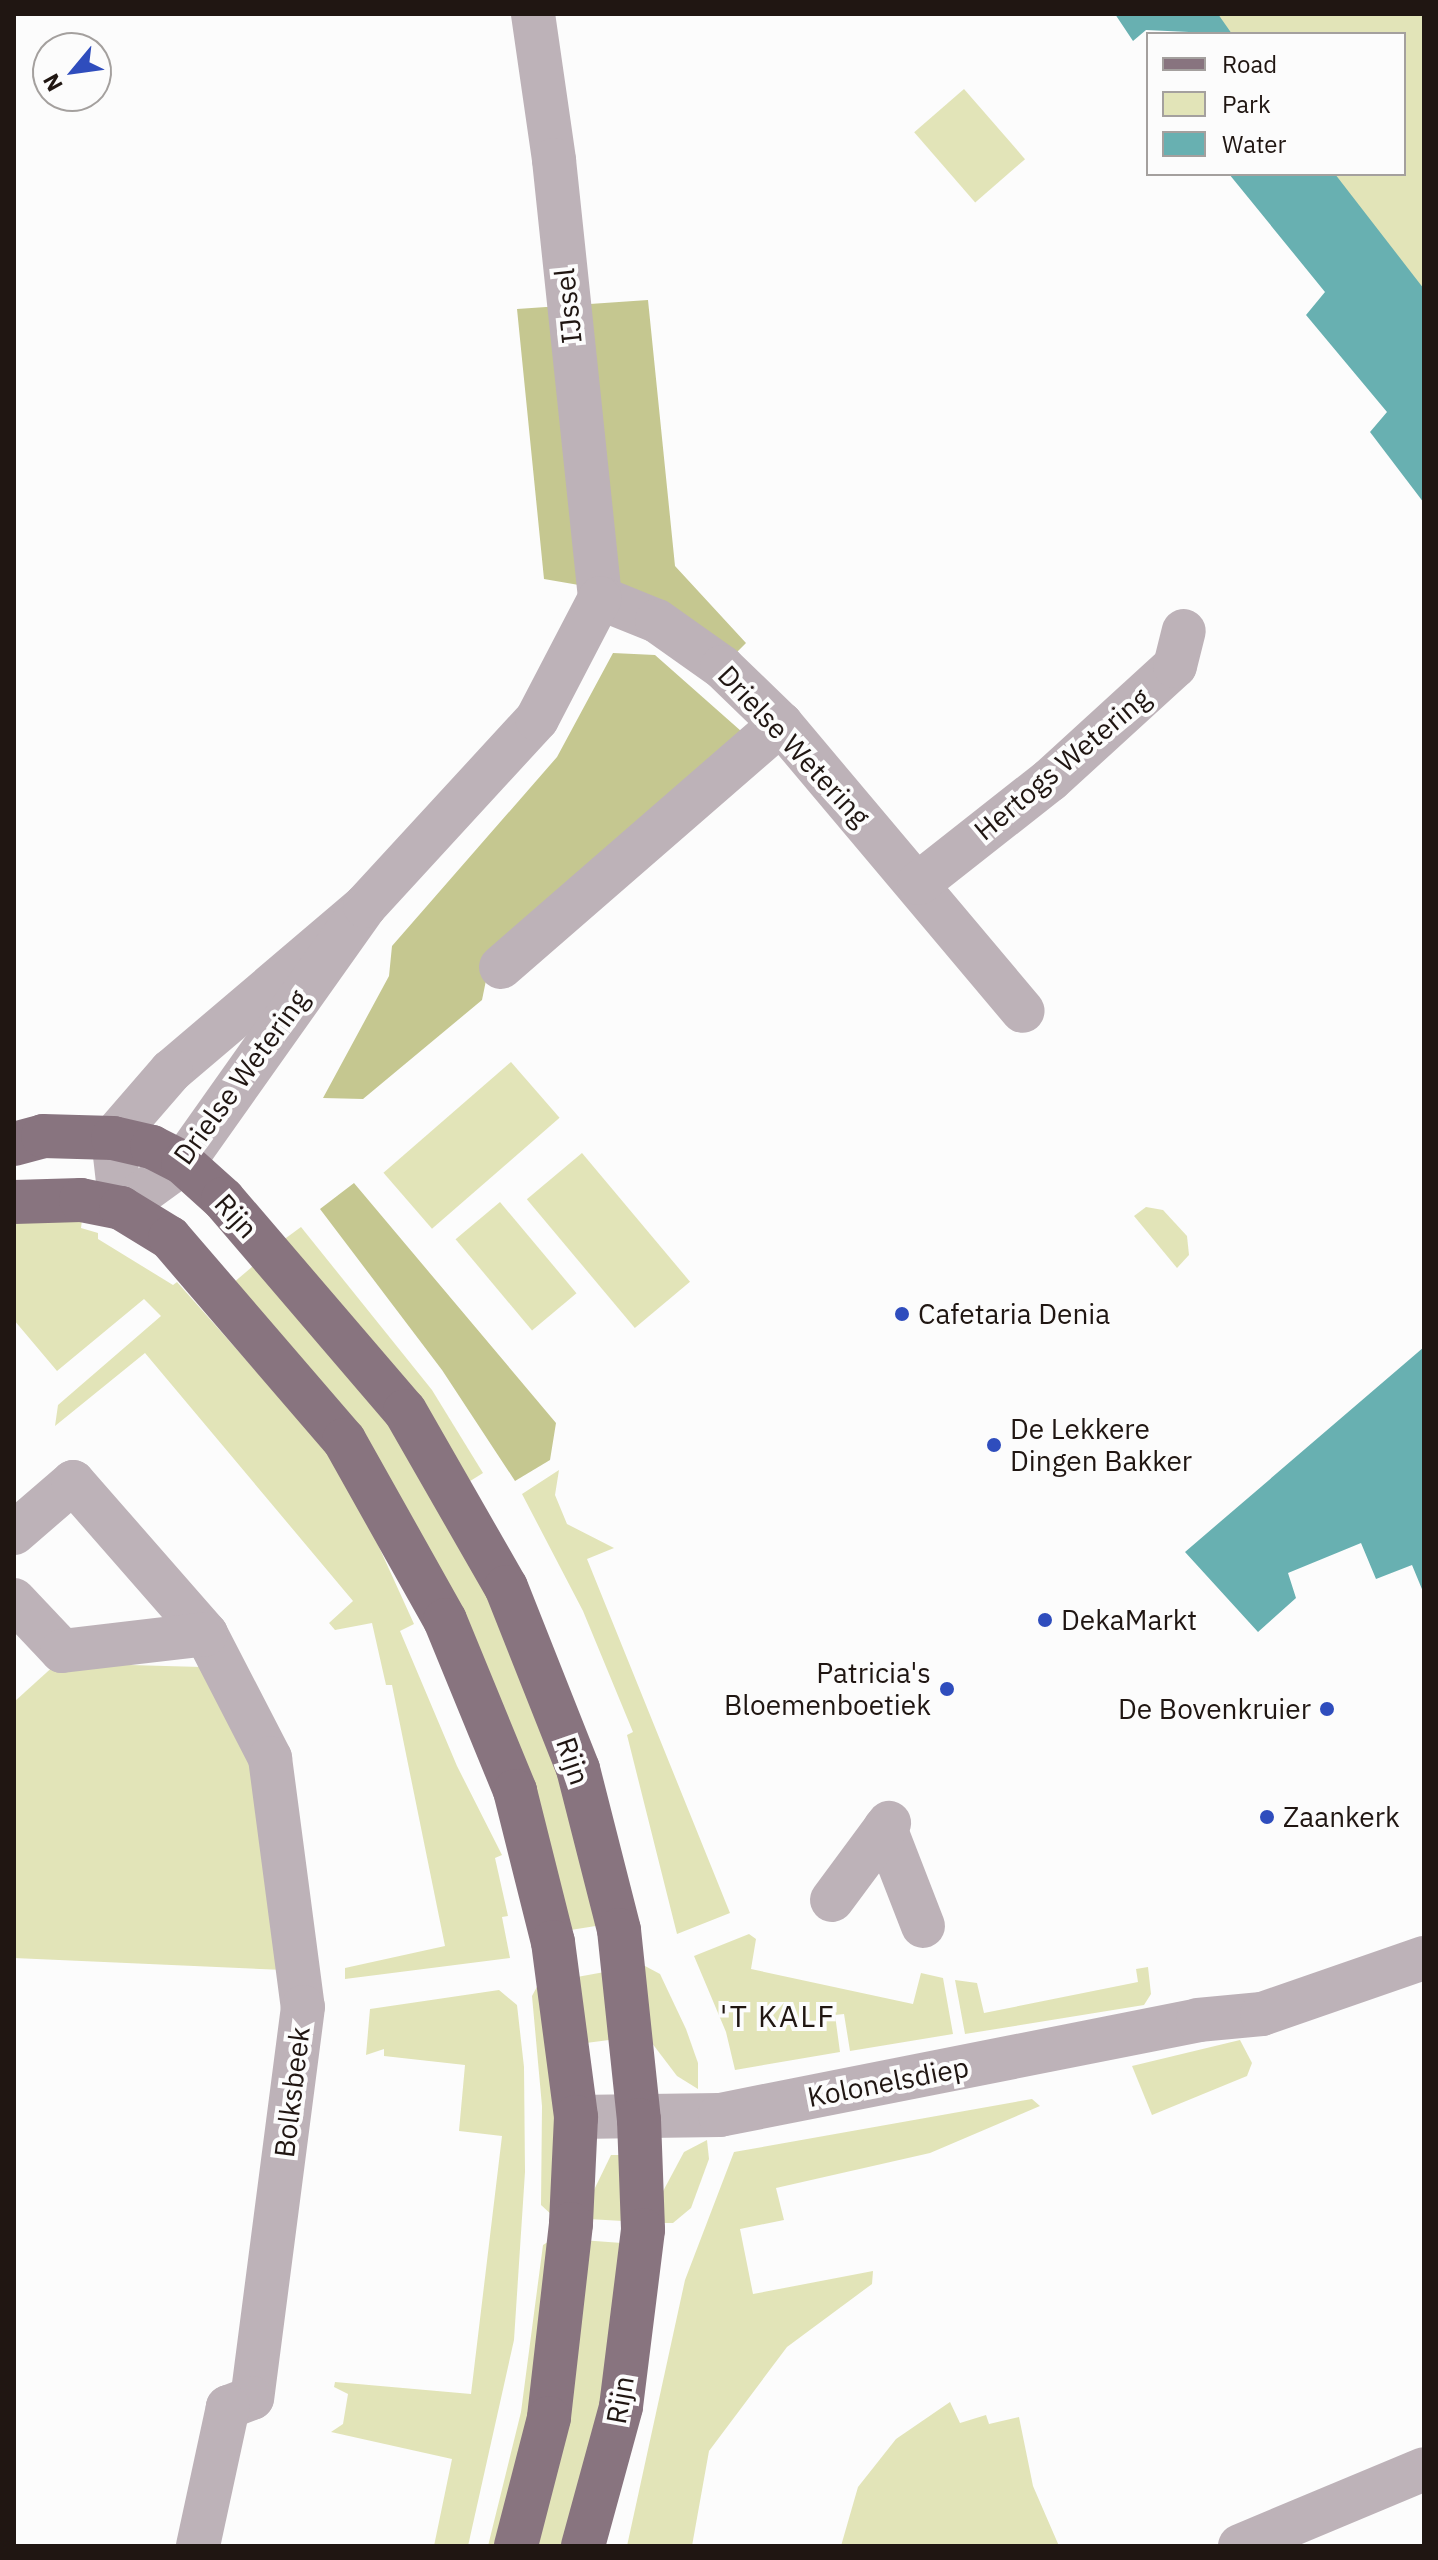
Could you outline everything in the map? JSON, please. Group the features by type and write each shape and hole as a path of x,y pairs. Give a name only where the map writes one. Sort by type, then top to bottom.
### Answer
{"main road":[{"name":"Rijn","path":"14,1144 43,1136 113,1138 152,1147 183,1163 223,1199 405,1411 506,1587 578,1769 615,1916 639,2120 643,2230 621,2407 583,2546"},
{"path":"14,1202 81,1200 121,1208 170,1238 344,1440 445,1620 515,1791 553,1942 576,2117 571,2224 549,2418 516,2546"}],"street":[{"name":"IJssel","path":"533,14 554,160 600,598"},
{"name":"Drielse Wetering","path":"113,1138 171,1071 365,906 537,719 600,598 657,621 722,667 781,724 919,883 1023,1011"},
{"name":"Hertogs Wetering","path":"919,883 1050,780 1175,666 1184,631"},
{"path":"501,967 781,724"},
{"name":"Drielse Wetering","path":"121,1208 183,1163 365,906"},
{"path":"113,1138 121,1208"},
{"name":"Bolksbeek","path":"14,1533 73,1482 206,1634 270,1758 303,2007 252,2398 228,2407 198,2546"},
{"path":"14,1600 62,1651 206,1634"},
{"path":"832,1900 887,1826 923,1926"},
{"name":"Kolonelsdiep","path":"576,2117 639,2120 720,2115 1198,2020 1262,2014 1424,1958"},
{"path":"1240,2546 1424,2469"}],"green space":[{"path":"1204,14 1424,14 1424,316 1321,176 1406,176 1406,32 1217,32"},
{"path":"964,89 1025,159 975,202 914,132"},
{"path":"648,300 675,566 746,643 733,656 637,595 544,579 517,309"},
{"path":"613,653 655,655 750,739 491,956 482,1000 363,1099 323,1098 389,976 392,946 557,757"},
{"path":"511,1062 560,1118 432,1229 383,1173"},
{"path":"582,1153 690,1282 635,1328 527,1199"},
{"path":"354,1183 556,1423 550,1460 515,1481 442,1370 320,1209"},
{"path":"500,1202 576,1293 532,1330 456,1239"},
{"path":"1146,1207 1163,1210 1187,1236 1189,1255 1177,1268 1134,1216"},
{"path":"14,1219 82,1220 81,1228 98,1233 98,1239 173,1285 177,1282 344,1470 414,1624 400,1631 457,1766 502,1855 495,1858 508,1916 502,1917 510,1958 345,1979 345,1968 445,1946 392,1685 386,1685 372,1623 335,1630 329,1623 353,1601 145,1353 55,1426 58,1405 161,1316 144,1299 57,1371 14,1320"},
{"path":"301,1227 432,1390 483,1473 459,1488 275,1246"},
{"path":"259,1261 393,1426 473,1556 537,1700 602,1925 558,1932 505,1739 226,1289"},
{"path":"559,1470 555,1495 567,1524 614,1548 587,1559 730,1913 677,1934 627,1735 633,1732 583,1611 522,1494"},
{"path":"57,1663 202,1667 257,1745 285,1970 14,1958 14,1702"},
{"path":"749,1934 756,1939 751,1969 913,2004 921,1973 943,1978 953,2034 850,2051 844,2014 835,2015 840,2052 735,2070 726,2032 694,1956"},
{"path":"645,1966 660,1974 686,2029 698,2063 698,2089 677,2076 642,2030 634,1967"},
{"path":"1148,1967 1151,1994 1144,2005 965,2034 955,1980 977,1983 984,2013 1138,1982 1136,1969"},
{"path":"610,1971 609,2040 586,2043 566,1979"},
{"path":"539,1983 558,2113 552,2215 541,2205 542,2106 532,1996"},
{"path":"499,1990 517,2005 524,2067 525,2172 514,2340 468,2546 434,2546 452,2459 331,2432 343,2424 348,2394 334,2387 335,2382 471,2394 502,2136 459,2131 465,2065 384,2056 384,2049 366,2055 370,2009"},
{"path":"1240,2040 1252,2063 1247,2076 1152,2115 1132,2066"},
{"path":"1032,2099 1040,2106 930,2153 776,2188 784,2220 740,2229 753,2294 873,2271 872,2284 787,2347 709,2451 692,2546 627,2546 685,2280 734,2152"},
{"path":"707,2140 709,2159 691,2208 673,2223 646,2223 684,2152"},
{"path":"611,2155 619,2155 623,2221 588,2219 593,2192"},
{"path":"551,2240 550,2319 504,2546 488,2546 521,2412 543,2245"},
{"path":"581,2240 622,2243 616,2328 571,2546 527,2546"},
{"path":"950,2402 960,2423 986,2415 989,2424 1019,2417 1033,2486 1059,2546 841,2546 858,2487 896,2439"}],"water":[{"path":"1115,14 1218,14 1231,32 1146,30 1133,41"},
{"path":"1231,176 1337,176 1424,289 1424,503 1370,432 1387,412 1306,315 1325,292"},
{"path":"1424,1347 1424,1594 1412,1565 1376,1579 1361,1543 1288,1573 1296,1598 1258,1632 1185,1552"}],"place":[{"name":"Cafetaria Denia","path":"902,1314"},
{"name":"De Lekkere Dingen Bakker","path":"994,1445"},
{"name":"DekaMarkt","path":"1045,1620"},
{"name":"Patricia's Bloemenboetiek","path":"947,1689"},
{"name":"De Bovenkruier","path":"1327,1709"},
{"name":"Zaankerk","path":"1267,1817"}],"district":[{"name":"'T KALF","path":"778,2016"}]}
